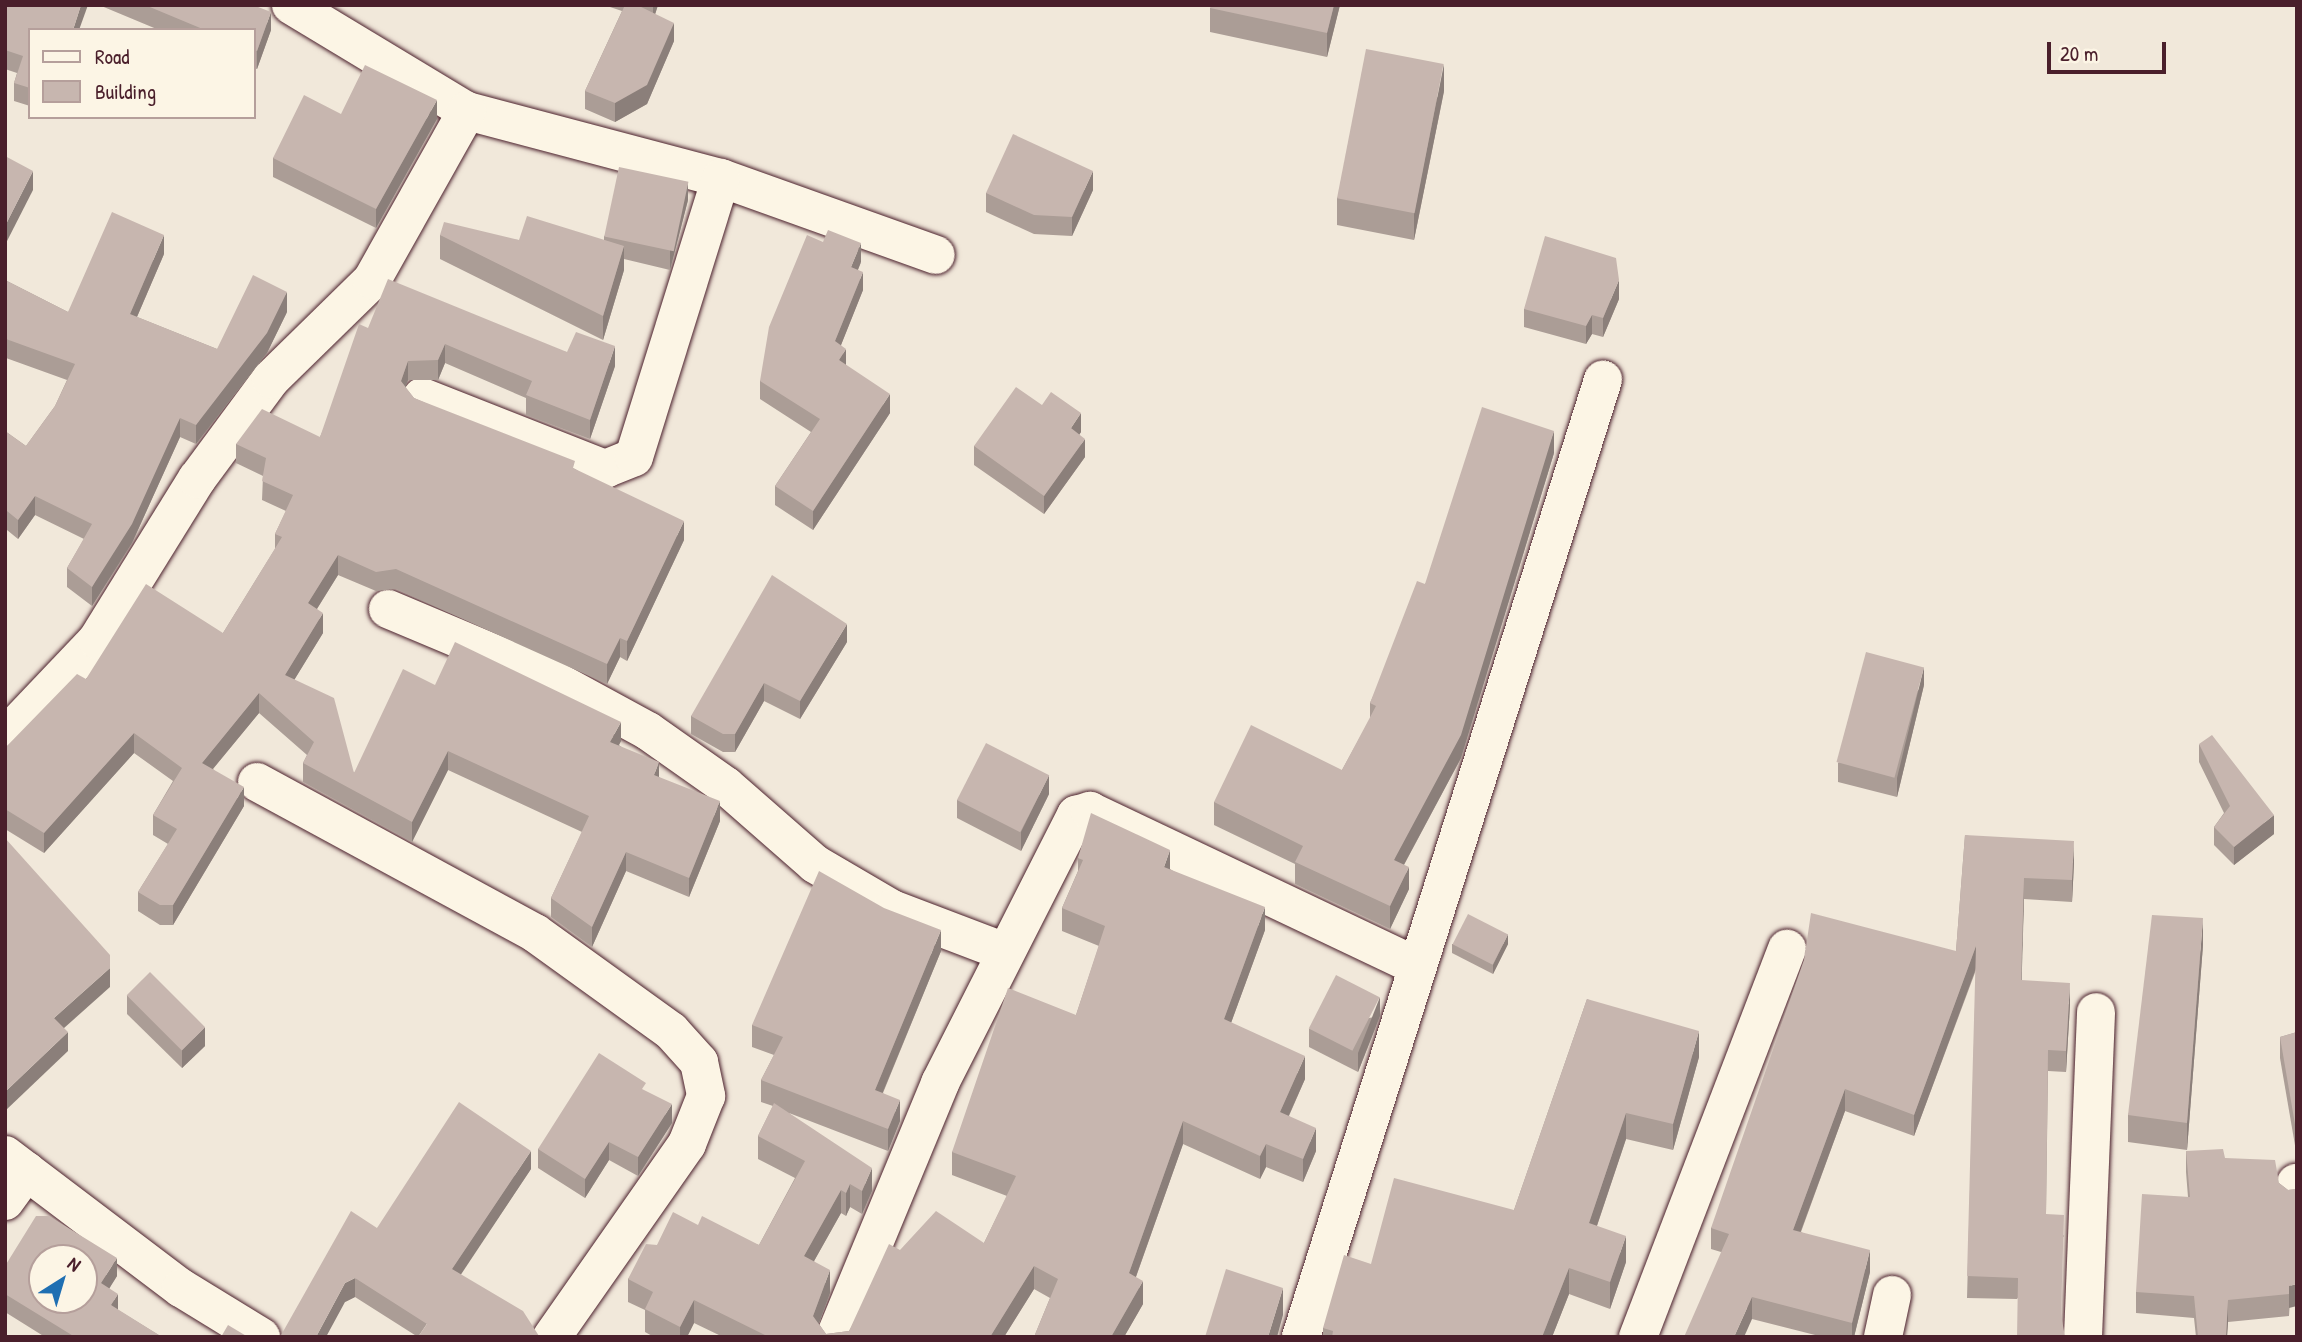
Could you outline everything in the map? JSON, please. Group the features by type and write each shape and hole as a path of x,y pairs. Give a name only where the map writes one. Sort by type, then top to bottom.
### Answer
{"street":[{"path":"291,5 467,111 721,178 936,255"},
{"path":"5,737 97,640 197,479 271,379 372,280 467,111"},
{"path":"422,397 606,469 634,457 721,178"},
{"path":"1301,1337 1415,965 1603,380"},
{"path":"388,609 545,675 648,731 726,786 815,864 892,909 1004,953"},
{"path":"257,782 536,933 671,1031 699,1062 706,1096 687,1144 552,1337"},
{"path":"835,1337 940,1083 1066,827 1090,811 1415,965"},
{"path":"1637,1337 1787,949"},
{"path":"2082,1337 2096,1012"},
{"path":"12,1176 181,1288 261,1337"},
{"path":"1883,1337 1892,1295"}],"building":[{"path":"5,5 81,5 74,28 28,28 28,87 14,83 23,56 5,50"},
{"path":"145,5 253,5 271,12 257,51 256,28 200,28"},
{"path":"625,5 637,5 674,23 647,85 615,103 585,91"},
{"path":"1211,5 1334,5 1327,33 1210,8"},
{"path":"1366,49 1444,64 1415,213 1337,198"},
{"path":"365,65 437,100 376,209 273,158 304,95 341,114"},
{"path":"1013,134 1093,171 1072,217 1034,215 986,193"},
{"path":"5,156 33,171 5,226"},
{"path":"619,167 688,182 674,251 604,236"},
{"path":"112,212 164,235 130,314 217,349 253,275 287,292 267,333 196,425 180,418 132,524 92,587 67,568 92,524 35,496 18,520 7,511 5,513 5,431 26,446 55,406 75,364 5,340 5,280 68,312"},
{"path":"527,216 624,246 603,316 440,235 444,222 519,240"},
{"path":"828,230 861,243 851,267 863,272 835,341 846,349 839,360 890,394 813,511 775,486 820,419 760,381 769,327 807,235 823,242"},
{"path":"1545,236 1616,258 1619,280 1603,318 1592,315 1586,326 1524,309"},
{"path":"388,279 567,352 576,332 615,346 590,420 526,395 532,381 445,344 438,360 408,361 401,381 414,398 575,461 573,468 684,521 627,641 620,638 607,664 396,569 376,572 338,555 308,603 323,613 285,675 334,698 354,773 403,669 435,685 455,642 621,722 610,742 659,762 654,775 720,801 689,878 626,852 592,927 551,898 589,816 448,751 412,822 303,763 314,742 259,693 202,763 244,787 173,905 160,905 138,892 177,829 153,815 182,768 134,733 44,833 5,809 5,748 77,674 86,679 146,584 223,633 282,537 275,534 293,495 262,481 266,458 236,444 262,409 320,437 359,324 368,328"},
{"path":"1016,387 1042,405 1051,392 1081,413 1071,428 1085,439 1044,496 974,446"},
{"path":"1482,407 1554,431 1461,735 1394,860 1409,867 1390,906 1295,862 1303,846 1214,802 1251,725 1342,770 1376,706 1370,703 1417,581 1425,584"},
{"path":"772,575 847,624 800,701 764,683 735,734 723,734 691,716"},
{"path":"1866,652 1924,668 1894,778 1836,762"},
{"path":"2212,735 2274,815 2234,847 2214,827 2230,806 2199,744"},
{"path":"986,743 1049,775 1020,832 957,800"},
{"path":"1091,813 1170,850 1164,867 1265,907 1224,1019 1305,1056 1280,1112 1316,1128 1303,1159 1266,1144 1260,1156 1183,1121 1129,1273 1143,1281 1111,1337 1034,1337 1058,1279 1034,1266 990,1337 769,1337 694,1300 680,1327 645,1309 653,1292 628,1279 646,1244 657,1245 673,1212 698,1225 702,1216 759,1245 805,1161 758,1136 774,1103 872,1168 862,1191 850,1184 846,1193 841,1190 804,1256 830,1270 813,1316 826,1334 849,1331 889,1244 900,1250 936,1211 984,1243 1016,1176 952,1152 1008,988 1076,1015 1105,926 1062,908 1083,860 1078,858"},
{"path":"1965,835 2074,841 2072,880 2024,878 2021,980 2070,983 2066,1051 2048,1050 2046,1214 2064,1215 2061,1314 2065,1337 2017,1337 2018,1278 1967,1276 1976,946 1914,1115 1845,1089 1793,1230 1870,1250 1852,1323 1752,1297 1734,1337 1684,1337 1729,1234 1711,1228 1804,960 1811,913 1956,951"},
{"path":"5,838 110,955 110,968 54,1018 68,1032 5,1092"},
{"path":"819,871 884,908 941,930 875,1090 900,1100 888,1129 761,1080 783,1037 752,1025"},
{"path":"1468,914 1508,934 1493,965 1453,944"},
{"path":"2152,915 2203,918 2187,1123 2128,1115"},
{"path":"150,972 205,1027 182,1050 127,995"},
{"path":"1336,975 1380,997 1352,1051 1309,1028"},
{"path":"1587,999 1699,1031 1673,1124 1626,1113 1589,1223 1626,1236 1610,1282 1569,1268 1542,1337 1332,1337 1333,1331 1323,1328 1344,1255 1371,1264 1394,1178 1514,1210"},
{"path":"2297,1032 2297,1136 2280,1037"},
{"path":"599,1053 646,1083 642,1089 672,1104 638,1157 609,1142 585,1179 538,1149"},
{"path":"459,1102 531,1151 452,1269 523,1311 542,1337 418,1337 427,1324 355,1278 345,1283 316,1337 280,1337 351,1211 377,1228"},
{"path":"2223,1149 2225,1158 2275,1160 2279,1183 2288,1190 2297,1189 2297,1284 2289,1286 2289,1294 2228,1300 2226,1337 2198,1337 2194,1296 2136,1292 2142,1194 2190,1197 2186,1151"},
{"path":"36,1216 49,1216 94,1244 28,1244 28,1308 5,1294 5,1266"},
{"path":"98,1246 117,1258 101,1283 118,1294 111,1305 162,1337 75,1337 38,1314 98,1314"},
{"path":"1226,1269 1283,1288 1268,1337 1205,1337"},
{"path":"228,1325 248,1337 221,1337"}]}
